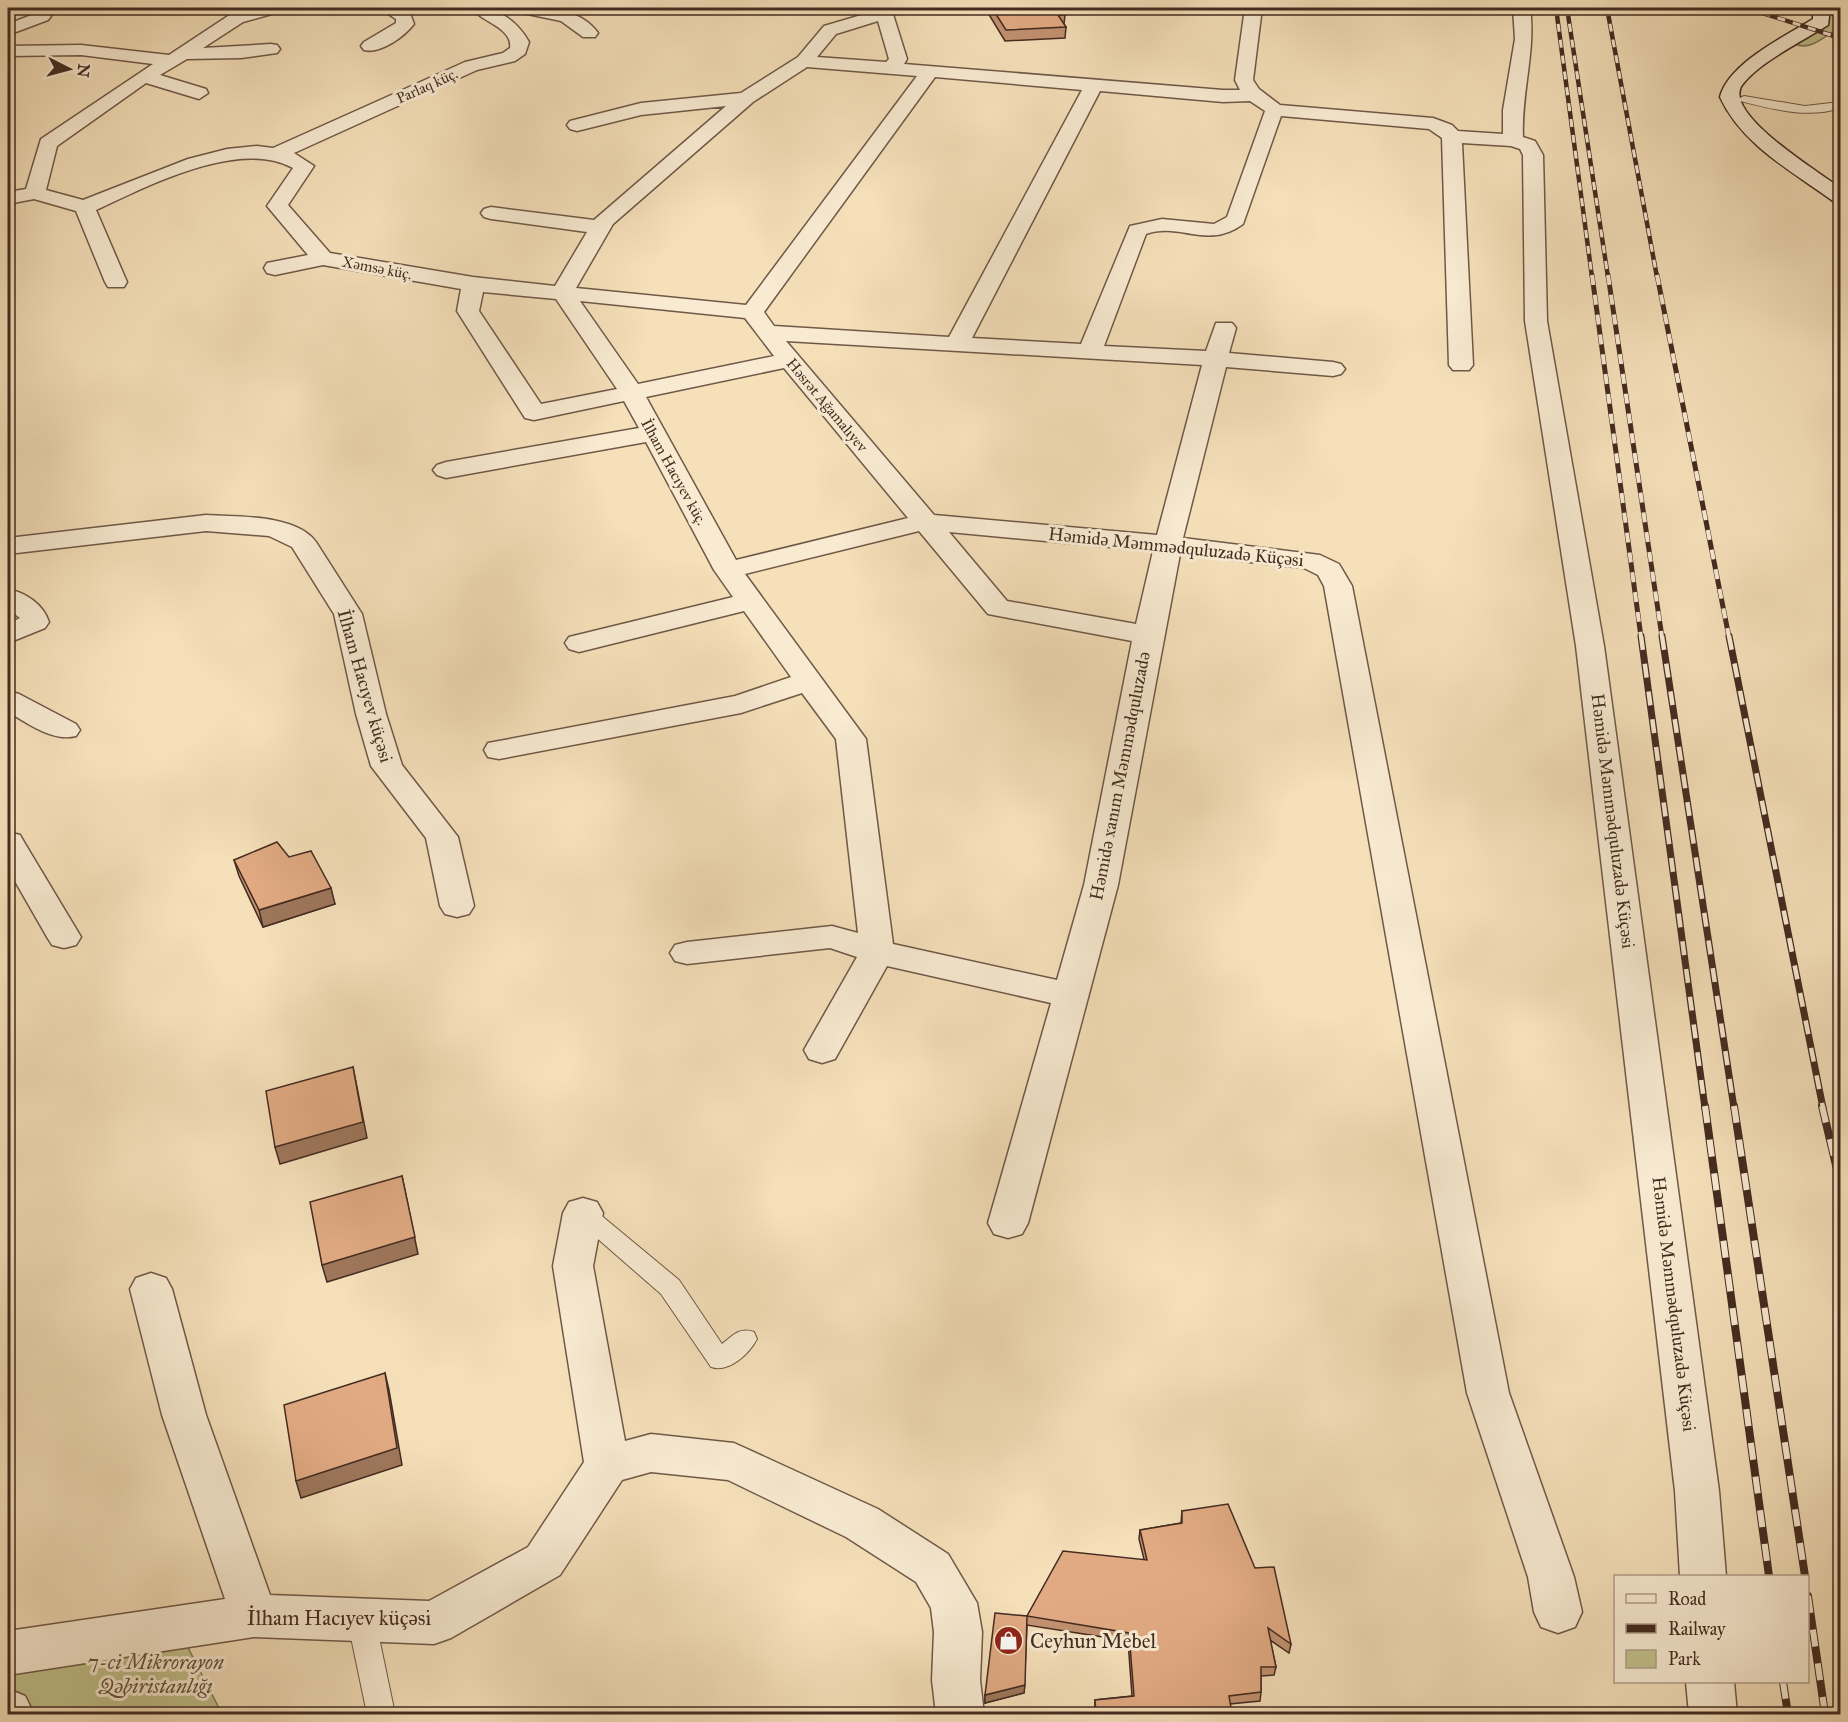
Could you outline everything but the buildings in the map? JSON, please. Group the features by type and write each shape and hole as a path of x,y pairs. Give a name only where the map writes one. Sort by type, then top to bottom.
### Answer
{"street":[{"path":"35,193 48,143 143,77 177,58 237,18 273,8"},
{"path":"370,46 395,33 405,24 404,17 388,8"},
{"path":"481,8 488,8"},
{"name":"Parlaq küç.","path":"279,152 471,66 509,57 519,50 520,42 514,31 481,8"},
{"path":"524,8 567,16 589,33"},
{"path":"1254,8 1244,80 1255,95 1275,110 1433,124 1445,129 1452,137 1461,366"},
{"path":"1452,137 1514,140 1512,110 1524,39 1522,8"},
{"path":"1822,8 1822,21 1792,38 1749,68 1729,91 1732,106 1746,125 1766,144 1840,196"},
{"path":"1833,8 1840,14"},
{"path":"562,292 599,227 746,98 804,61 830,30 883,11 898,59 891,69"},
{"path":"8,30 42,16"},
{"path":"1746,125 1744,99 1750,85 1757,78 1807,51 1793,46 1790,43 1792,38"},
{"path":"8,51 81,50 177,58 271,48"},
{"path":"804,61 1223,96 1255,95"},
{"path":"752,312 929,73"},
{"path":"143,77 169,82 199,93"},
{"path":"957,344 1094,85"},
{"path":"577,125 641,109 746,98"},
{"path":"1090,352 1137,230 1144,226 1218,231 1229,228 1236,220 1270,118 1275,110"},
{"name":"Həmidə Məmmədquluzadə Küçəsi","path":"1514,140 1528,145 1533,155 1536,321 1592,657 1697,1491 1703,1575"},
{"path":"8,198 35,193 85,207 167,170 208,159 279,152"},
{"name":"Xəmsə küç.","path":"279,152 296,158 304,166 277,206 323,258 473,285 752,312"},
{"path":"85,207 116,282"},
{"path":"491,213 599,227"},
{"path":"275,268 323,258"},
{"path":"473,285 468,311 534,413 789,360"},
{"name":"İlham Hacıyev küç.","path":"562,292 632,393 728,570 851,739 878,952"},
{"name":"Həsrət Ağamalıyev","path":"752,312 789,360 998,608 1148,635"},
{"name":"Həmidə xanım Məmmədquluzadə","path":"1008,1223 1101,885 1148,635 1168,544 1224,328"},
{"path":"767,333 1215,359 1333,369"},
{"path":"446,470 653,433"},
{"name":"Həmidə Məmmədquluzadə Küçəsi","path":"728,570 925,522 1168,544 1310,561 1329,570 1338,586 1488,1393 1551,1577 1558,1612"},
{"name":"İlham Hacıyev küçəsi","path":"8,546 206,524 275,528 302,542 348,614 371,714 387,766 442,837 457,906"},
{"path":"8,597 32,613 35,622 8,634"},
{"path":"579,643 751,601"},
{"path":"499,750 741,704 809,681"},
{"path":"8,700 65,730"},
{"path":"8,842 64,937"},
{"path":"687,953 832,937 878,952 1070,995"},
{"path":"822,1050 878,952"},
{"path":"583,1213 573,1266 608,1465 651,1453 734,1462 862,1522 932,1568 954,1604 958,1632 956,1680 960,1714"},
{"path":"151,1289 184,1415 254,1616"},
{"name":"İlham Hacıyev küçəsi","path":"8,1653 254,1616 361,1618 434,1623 544,1561 608,1465"},
{"path":"1710,1683 1713,1714"}],"lane":[{"path":"1785,105 1792,95"},
{"path":"1744,99 1824,110 1840,105"},
{"path":"583,1213 670,1287 720,1360 745,1339"},
{"path":"361,1618 381,1714"}],"green space":[{"path":"1829,10 1837,17 1837,29 1806,46 1795,44 1822,27"},
{"name":"7-ci Mikrorayon Qəbiristanlığı","path":"178,1628 222,1714 8,1714 8,1670"}],"railway":[{"path":"1556,8 1592,277"},
{"path":"1567,8 1608,277"},
{"path":"1607,8 1657,277"},
{"path":"1747,8 1840,38"},
{"path":"1592,275 1641,637"},
{"path":"1608,275 1662,637"},
{"path":"1657,275 1729,637"},
{"path":"1641,636 1705,1108"},
{"path":"1662,636 1734,1108"},
{"path":"1729,636 1823,1108"},
{"path":"1705,1106 1769,1575"},
{"path":"1734,1106 1805,1575"},
{"path":"1822,1106 1840,1182"},
{"path":"1809,1603 1825,1714"},
{"path":"1783,1683 1788,1714"}],"place":[{"name":"Ceyhun Mebel","path":"1009,1641"}]}
